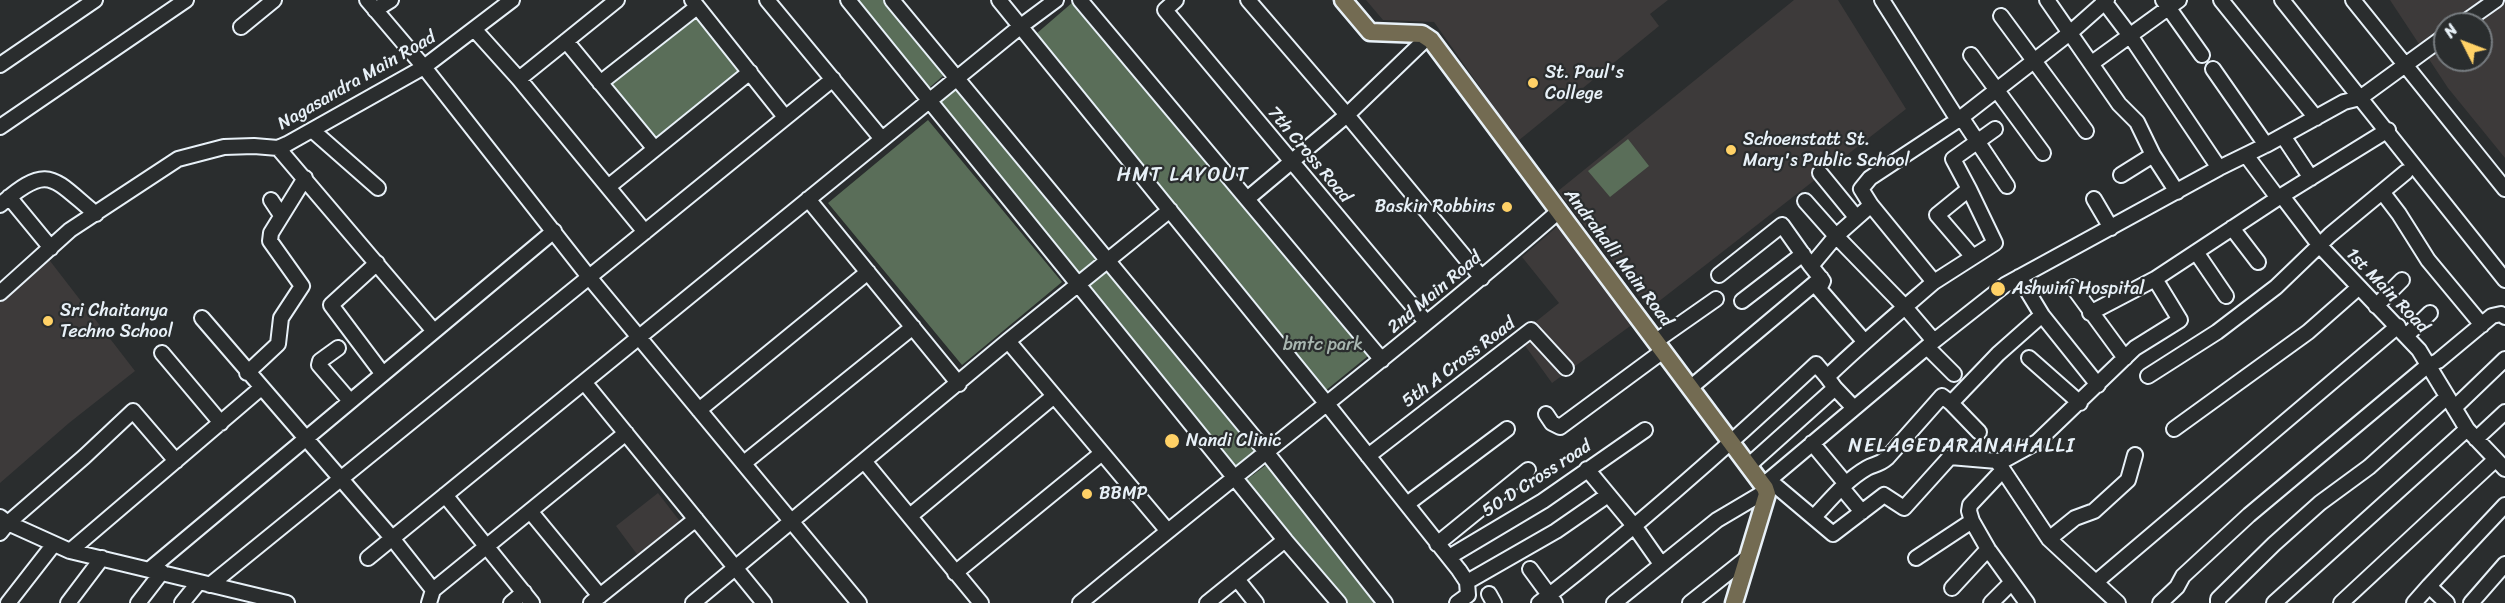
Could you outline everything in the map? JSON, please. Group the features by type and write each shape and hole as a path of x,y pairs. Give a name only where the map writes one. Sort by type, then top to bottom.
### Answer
{"main road":[{"path":"1343,0 1370,32 1428,36"},
{"name":"Andrahalli Main Road","path":"1428,36 1748,466 1767,485"},
{"path":"1734,603 1767,485"}],"street":[{"path":"0,65 95,0"},
{"path":"0,127 186,0"},
{"path":"241,27 274,0"},
{"path":"391,0 371,5 424,67 589,277 859,603"},
{"name":"Nagasandra Main Road","path":"0,293 70,230 178,159 224,147 278,148 424,67 513,0"},
{"path":"519,79 617,0"},
{"path":"767,0 882,139"},
{"path":"848,0 1285,540 1339,603"},
{"path":"892,0 1267,453 1385,603"},
{"path":"999,0 1449,557 1467,582 1468,595 1457,603"},
{"path":"368,558 1021,26 1056,0"},
{"path":"1080,0 1382,360"},
{"name":"7th Cross Road","path":"1176,0 1165,10 1426,322"},
{"path":"1248,0 1482,278"},
{"path":"1881,0 2007,186"},
{"path":"2046,0 2071,32 2118,104 2137,122 2153,154 2177,192"},
{"path":"2221,0 2316,118"},
{"path":"2282,0 2388,130 2505,280"},
{"path":"2353,0 2505,189"},
{"path":"2479,12 2496,0"},
{"path":"1934,282 1870,205 1861,189 1870,178 1960,119 2071,32 2105,1 2219,168"},
{"path":"2092,63 2131,37 2170,3 2202,55"},
{"path":"600,82 695,4 785,117"},
{"path":"2001,16 2086,131"},
{"path":"474,29 519,79 645,232"},
{"path":"1247,199 1347,115 1428,36"},
{"path":"566,41 655,149"},
{"path":"1614,603 1716,520 1767,485 1812,443 1930,344 2005,285 2344,102 2360,98 2433,44"},
{"path":"1971,55 2043,153"},
{"path":"2213,69 2266,145"},
{"path":"608,187 750,72"},
{"path":"183,603 340,479 832,79"},
{"path":"1748,466 1831,382 1864,341 1934,282 1995,243 1953,162 1995,129"},
{"path":"312,130 378,188"},
{"path":"2090,313 2155,279 2388,130"},
{"path":"2283,136 2311,178"},
{"path":"278,148 433,330"},
{"path":"2121,175 2153,154"},
{"name":"1st Main Road","path":"2246,154 2320,246 2419,350 2471,434 2500,465"},
{"path":"2148,375 2217,332 2276,287 2330,235 2406,172"},
{"path":"1820,173 1856,217"},
{"path":"51,248 4,201 39,178 54,179 96,213"},
{"path":"247,373 278,344 281,318 302,286 270,241 271,233 281,215 305,178"},
{"path":"1969,189 1937,215 1973,256"},
{"path":"2383,193 2428,260 2482,325"},
{"path":"2094,199 2111,228"},
{"path":"271,200 281,215"},
{"path":"808,200 959,384"},
{"path":"1805,201 1905,307 1954,374"},
{"path":"1742,301 1807,260 1870,205"},
{"path":"693,603 1008,341 1109,262 1170,210"},
{"name":"2nd Main Road","path":"1080,603 1382,360 1559,211"},
{"path":"1719,275 1782,225 1823,281 1819,289 1864,341"},
{"path":"2232,228 2258,262"},
{"path":"138,603 156,571 305,439 554,231"},
{"path":"2196,252 2226,296"},
{"path":"377,263 331,305 382,374"},
{"path":"699,410 868,272"},
{"path":"2019,277 2042,315 2098,385"},
{"path":"1690,388 1821,278"},
{"path":"2027,603 1988,549 1972,521 1970,505 2006,459 2037,442 2135,348 2180,320 2155,279"},
{"path":"2376,306 2402,280"},
{"path":"2073,287 2125,358"},
{"path":"2174,429 2308,332 2358,288"},
{"path":"1546,414 1552,423 1560,427 1716,299"},
{"path":"2096,582 2402,331 2430,313"},
{"path":"2160,603 2177,587 2182,576 2249,515 2427,366 2438,361 2496,314 2505,317"},
{"path":"1951,403 1998,354 2042,315"},
{"path":"202,318 247,373 392,538 431,596 626,433"},
{"path":"744,464 913,327"},
{"name":"5th A Cross Road","path":"1368,456 1532,330 1566,368"},
{"path":"1008,341 1167,531"},
{"path":"338,348 320,361 319,365 351,400"},
{"path":"162,353 221,423"},
{"path":"2029,358 2080,403"},
{"path":"2218,603 2218,599 2225,592 2320,503 2505,359"},
{"path":"1530,569 1548,600 1731,443 1816,364 1854,408"},
{"path":"584,382 764,603"},
{"path":"70,551 261,388"},
{"path":"910,516 1054,396"},
{"path":"1814,517 1844,486 1869,467 1877,466 1887,458 1942,396 1979,432"},
{"path":"176,461 133,411 84,458 3,524 70,551 205,584 245,599 287,603"},
{"path":"2274,603 2471,434 2505,412"},
{"path":"1407,504 1507,429"},
{"name":"50 D Cross road","path":"1449,557 1543,501 1645,430"},
{"path":"1812,443 1862,512"},
{"path":"956,573 1102,453"},
{"path":"2049,539 2075,518 2094,511 2128,480 2135,455"},
{"path":"1767,485 1814,517 1833,534 1884,495 1904,508 1950,457 2000,465 2049,539 2118,603"},
{"path":"864,460 981,603"},
{"path":"2341,603 2500,465"},
{"path":"1587,469 1635,527 1661,564"},
{"path":"1437,543 1528,470"},
{"path":"445,495 528,598 511,603"},
{"path":"1467,582 1556,531 1608,495"},
{"path":"2414,603 2505,505"},
{"path":"530,511 595,600 696,519"},
{"path":"1916,558 1972,521"},
{"path":"1207,603 1285,540"},
{"path":"8,603 54,544"},
{"path":"1952,588 1988,549"},
{"path":"1690,603 1748,557"},
{"path":"68,603 102,558"},
{"path":"2471,603 2505,564"},
{"path":"1237,579 1256,603"},
{"path":"1991,603 2012,583"},
{"path":"2429,586 2447,603"}],"shaded area":[{"name":"St. Paul's College","path":"1366,0 1668,0 1650,14 1659,26 1518,141 1434,22 1383,20"},
{"name":"Schoenstatt St. Mary's Public School","path":"1794,0 1838,0 1906,109 1649,309 1558,191"},
{"path":"2390,0 2505,0 2505,158 2437,72 2493,72 2493,12 2433,12 2433,65"},
{"path":"1559,225 1633,324 1552,383 1518,336 1559,303 1522,257"},
{"name":"Sri Chaitanya Techno School","path":"47,257 135,371 69,423 0,483 0,298"},
{"path":"658,493 682,524 639,557 616,526"}],"green space":[{"path":"858,0 883,0 944,75 929,88"},
{"name":"bmtc park","path":"1073,2 1368,356 1325,391 1036,34"},
{"path":"696,13 740,70 653,141 608,85"},
{"path":"959,86 1097,259 1078,274 940,101"},
{"path":"928,120 1062,282 962,365 828,203"},
{"path":"1628,139 1649,166 1610,197 1588,171"},
{"path":"1111,268 1258,449 1234,469 1087,287"},
{"path":"1270,462 1381,603 1347,603 1245,481"}],"place":[{"name":"St. Paul's College","path":"1533,83"},
{"name":"Schoenstatt St. Mary's Public School","path":"1731,150"},
{"name":"Baskin Robbins","path":"1507,207"},
{"name":"Ashwini Hospital","path":"1998,289"},
{"name":"Sri Chaitanya Techno School","path":"48,321"},
{"name":"Nandi Clinic","path":"1172,441"},
{"name":"BBMP","path":"1087,494"}],"district":[{"name":"HMT LAYOUT","path":"1183,176"},
{"name":"NELAGEDARANAHALLI","path":"1962,447"}]}
